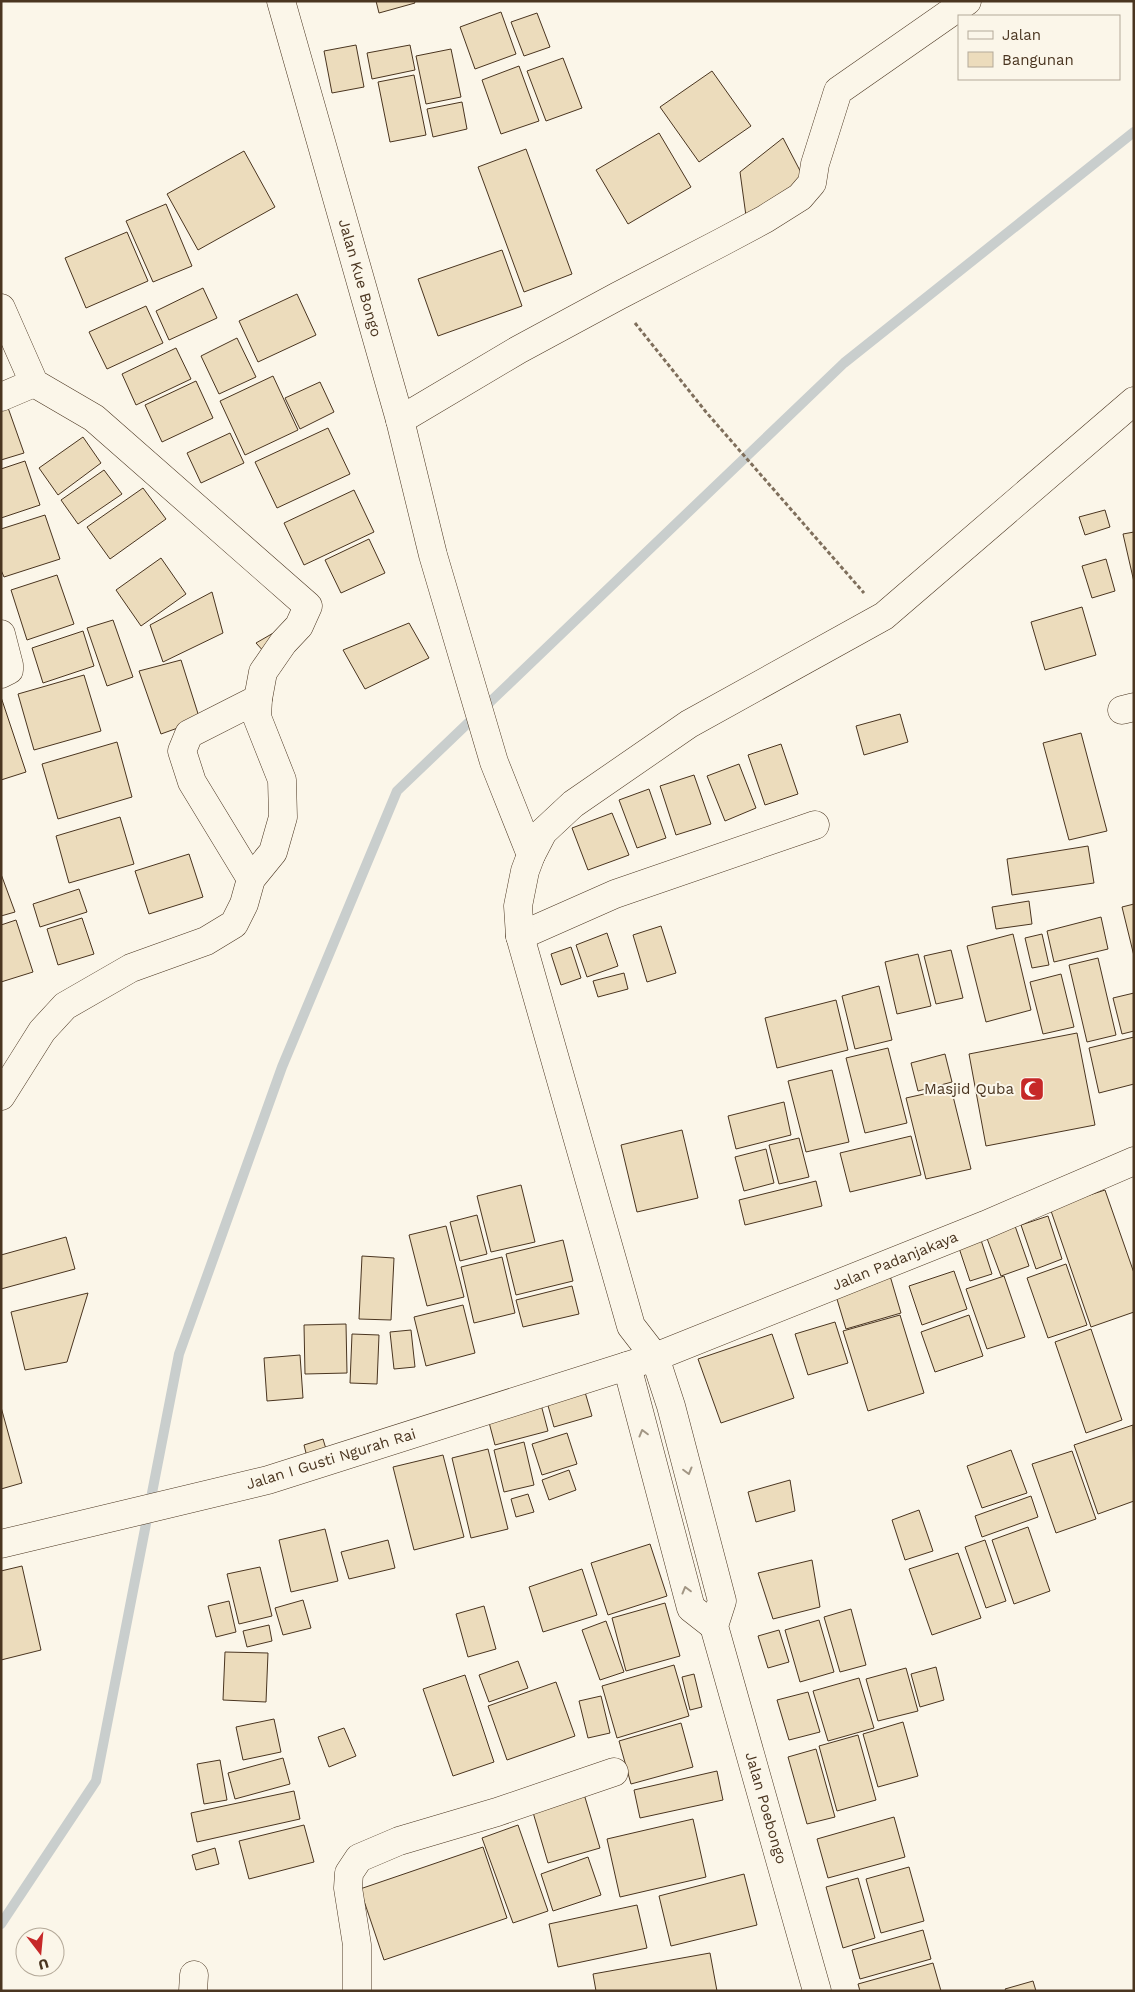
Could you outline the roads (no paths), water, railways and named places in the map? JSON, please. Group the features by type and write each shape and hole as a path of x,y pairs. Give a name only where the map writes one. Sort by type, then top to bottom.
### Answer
{"street":[{"name":"Jalan Kue Bongo","path":"282,1 400,420 433,555 494,762 531,855"},
{"path":"400,420 518,350 765,219 800,197 812,183 817,156 838,91 967,1"},
{"path":"1,308 34,383 94,418 308,606 299,626 282,643 263,672 257,717 282,780 283,817 273,852 251,879 244,904 234,924 206,941 131,968 65,1006 42,1031 1,1096"},
{"path":"1,397 34,383"},
{"path":"631,1326 626,1366 691,1608 714,1626 722,1601 671,1406 655,1357 631,1326 520,936 518,906 525,872 531,855 543,832 573,804 689,724 884,616 1134,401"},
{"path":"1,634 10,665 8,670 1,674"},
{"path":"251,879 192,782 182,751 190,734 258,699"},
{"path":"520,936 615,894 815,825"},
{"name":"Jalan Padanjakaya","path":"655,1357 985,1225 1134,1160"},
{"name":"Jalan I Gusti Ngurah Rai","path":"1,1544 268,1480 655,1357"},
{"name":"Jalan Poebongo","path":"714,1626 817,1991"},
{"path":"357,1991 356,1945 348,1888 349,1872 359,1858 399,1841 497,1812 614,1772"}],"waterway":[{"path":"1,1924 96,1781 179,1354 282,1067 397,791 844,363 1134,132"}],"place":[{"name":"Masjid Quba","path":"1032,1089"}]}
